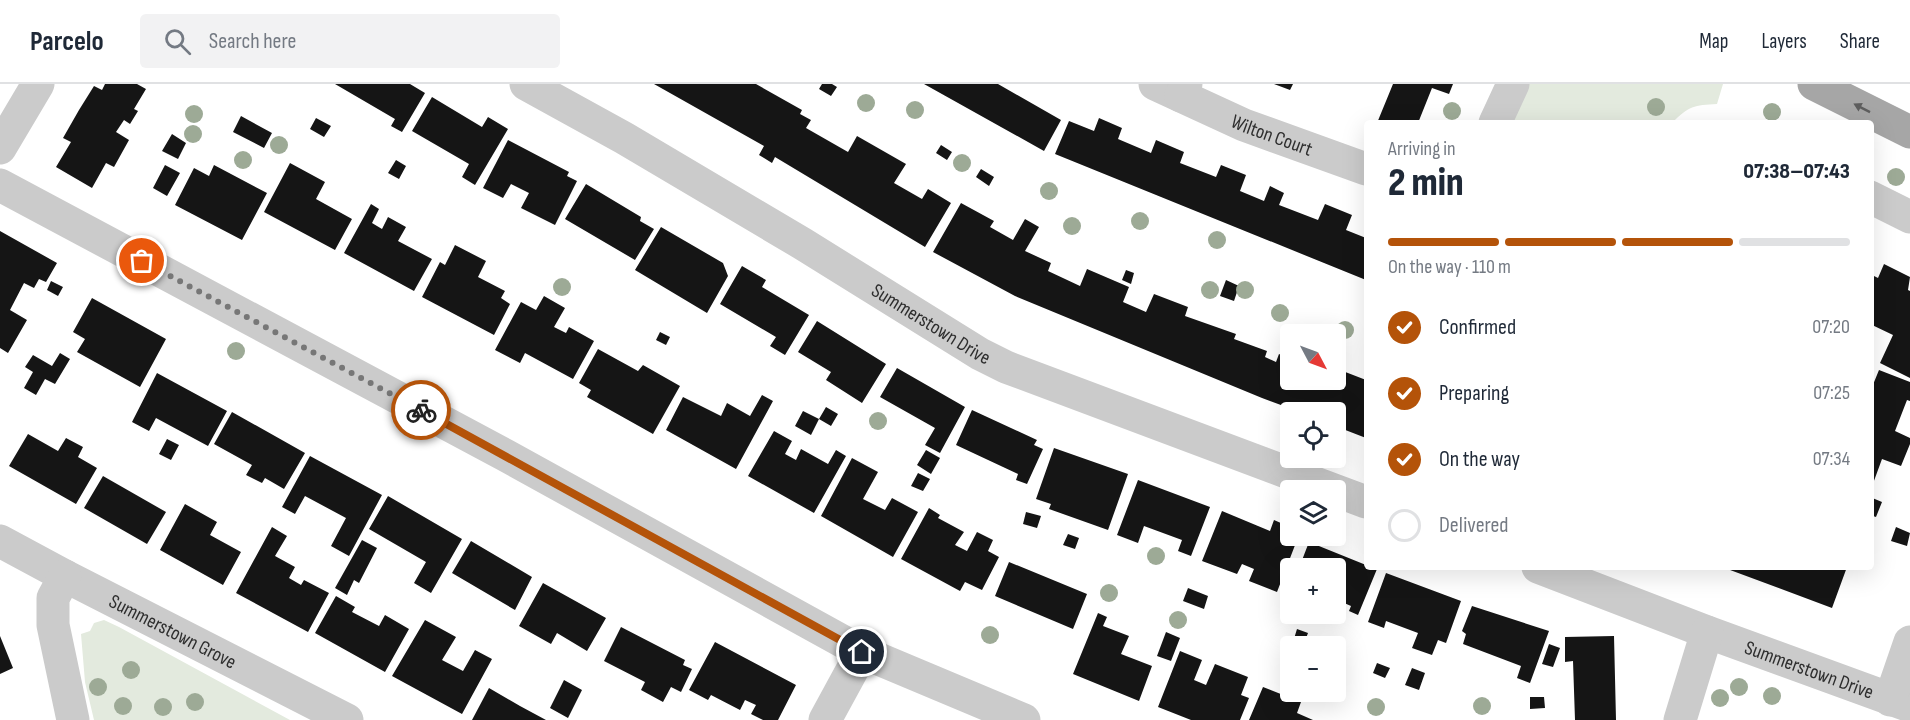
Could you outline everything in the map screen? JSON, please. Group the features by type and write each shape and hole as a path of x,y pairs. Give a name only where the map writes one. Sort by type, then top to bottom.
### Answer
{"main road":[{"path":"1814,84 1910,132"}],"street":[{"path":"0,148 38,84"},
{"name":"Summerstown Drive","path":"526,84 624,138 980,354 1006,367 1364,501"},
{"path":"1496,120 1513,84"},
{"name":"Wilton Court","path":"1174,88 1244,125 1364,169"},
{"path":"0,185 506,455 862,652 1024,720"},
{"path":"1874,199 1910,217"},
{"name":"Summerstown Grove","path":"0,541 347,720"},
{"name":"Summerstown Drive","path":"1546,570 1900,703"},
{"path":"65,576 53,598 53,625 73,720"},
{"path":"1680,720 1707,632"},
{"path":"1900,703 1910,642"},
{"path":"825,720 862,652"}],"shaded area":[{"path":"1526,84 1723,84 1717,104 1692,108 1675,120 1512,120"},
{"path":"104,620 290,720 94,720 85,682 81,634 90,631 94,623"}],"building":[{"path":"105,84 137,84 146,89 134,109 138,111 130,124 124,120 116,132 129,140 114,167 106,163 92,188 56,167 71,142 63,138 79,110 94,86 102,90"},
{"path":"335,84 410,84 425,93 402,132 391,126 395,119"},
{"path":"654,84 756,84 802,110 800,114 811,120 806,128 848,152 857,136 906,164 894,183 922,199 928,189 951,203 925,247 775,157 772,163 759,155 764,146"},
{"path":"822,84 832,84 837,87 831,96 819,89"},
{"path":"924,84 998,84 1061,120 1044,151"},
{"path":"1274,84 1293,84 1290,90"},
{"path":"1393,84 1453,84 1449,94 1432,88 1419,120 1378,120"},
{"path":"432,97 482,127 488,117 508,129 475,185 462,177 469,164 412,131"},
{"path":"241,116 272,133 264,148 233,132"},
{"path":"316,118 331,126 324,137 310,129"},
{"path":"1099,118 1122,128 1118,139 1151,153 1156,140 1184,152 1180,163 1216,177 1221,165 1246,175 1240,191 1264,201 1270,186 1284,193 1279,205 1318,220 1325,204 1352,215 1346,230 1364,237 1364,279 1055,154 1069,121 1094,131"},
{"path":"172,134 186,143 178,159 162,151"},
{"path":"508,140 569,172 567,176 577,181 555,225 521,208 529,193 511,184 503,198 483,188"},
{"path":"941,145 952,152 947,160 936,153"},
{"path":"396,160 406,166 399,179 388,173"},
{"path":"290,163 325,182 316,199 352,219 335,250 264,212"},
{"path":"165,165 180,173 167,196 153,188"},
{"path":"214,165 267,193 242,240 175,205 194,168 209,176"},
{"path":"981,169 994,177 989,186 976,177"},
{"path":"586,184 641,217 640,221 654,229 635,260 565,219"},
{"path":"961,203 994,221 990,227 1013,240 1025,219 1039,227 1025,251 1051,263 1048,271 1080,286 1087,269 1129,287 1123,302 1146,312 1154,294 1188,307 1185,316 1236,334 1234,339 1267,351 1265,357 1276,362 1280,354 1280,390 1346,390 1346,372 1364,379 1364,437 1346,430 1346,402 1280,402 1280,405 1015,296 933,252"},
{"path":"371,204 379,209 372,223 382,229 388,217 406,227 398,241 432,259 414,291 344,253"},
{"path":"661,227 723,263 728,276 707,313 635,270"},
{"path":"0,231 57,263 46,282 39,279 34,288 24,283 10,310 27,320 8,353 0,348"},
{"path":"455,245 486,261 478,277 505,291 501,298 510,304 494,335 422,297 440,262 445,265"},
{"path":"1884,264 1910,277 1908,290 1910,291 1910,378 1880,363 1893,335 1874,326 1874,276 1878,278"},
{"path":"742,266 766,280 762,287 809,315 785,355 770,346 776,337 720,304"},
{"path":"1126,270 1134,273 1131,284 1122,280"},
{"path":"1226,280 1239,286 1234,301 1220,296"},
{"path":"51,281 63,287 58,296 47,290"},
{"path":"544,296 565,308 554,327 566,333 569,327 594,341 573,379 525,353 520,363 495,350 521,302 536,310"},
{"path":"92,298 166,339 140,387 77,352 85,339 73,332"},
{"path":"817,321 886,364 862,403 826,380 831,372 798,352"},
{"path":"660,332 670,337 666,345 656,340"},
{"path":"598,349 638,371 643,365 680,386 653,434 587,397 591,390 579,383"},
{"path":"60,353 70,359 55,384 45,379 36,395 24,388 33,372 25,367 33,355 52,366"},
{"path":"897,368 965,407 940,453 925,445 935,428 880,397"},
{"path":"1879,370 1910,382 1910,401 1907,400 1895,431 1910,438 1910,444 1901,466 1882,459 1874,481 1874,382"},
{"path":"157,373 227,411 208,446 156,418 149,431 132,422"},
{"path":"762,395 773,401 736,469 666,430 683,397 721,416 727,403 750,416"},
{"path":"826,407 838,414 831,426 819,419"},
{"path":"972,410 1037,440 1034,445 1043,449 1027,484 1016,480 1018,474 956,445"},
{"path":"803,411 819,419 811,435 795,426"},
{"path":"232,412 305,453 284,489 265,478 262,483 246,475 252,465 214,444"},
{"path":"774,431 792,441 785,454 796,460 801,449 828,464 836,450 846,456 814,513 748,476"},
{"path":"28,434 58,451 66,438 83,447 78,457 97,468 76,504 9,466"},
{"path":"167,439 179,445 171,460 159,454"},
{"path":"1054,448 1128,474 1108,530 1049,509 1051,504 1036,499"},
{"path":"926,450 940,458 931,474 917,465"},
{"path":"310,456 382,495 349,556 331,546 346,518 305,496 295,514 282,507"},
{"path":"852,458 878,472 863,499 885,510 892,498 918,512 893,557 821,516"},
{"path":"918,473 930,479 923,491 911,486"},
{"path":"103,476 166,512 147,544 84,508"},
{"path":"1138,480 1210,507 1191,556 1178,551 1182,540 1144,526 1138,543 1117,535"},
{"path":"388,496 462,539 431,593 414,583 426,562 369,529"},
{"path":"1874,499 1882,502 1876,517 1874,516"},
{"path":"185,504 217,522 210,535 241,552 223,585 160,550"},
{"path":"929,508 940,515 938,518 964,532 955,545 967,551 977,532 993,540 988,551 999,557 982,590 965,582 960,591 901,559"},
{"path":"1222,511 1270,531 1274,520 1280,523 1280,546 1295,546 1290,558 1280,558 1280,584 1277,592 1249,581 1254,569 1242,564 1237,574 1202,561"},
{"path":"1026,512 1041,516 1037,528 1023,524"},
{"path":"272,527 287,536 275,556 295,567 289,578 301,585 304,580 329,593 308,632 236,593"},
{"path":"1896,527 1910,533 1907,546 1891,541"},
{"path":"1068,534 1079,538 1075,549 1063,545"},
{"path":"362,540 377,548 359,583 354,580 347,595 335,588"},
{"path":"471,541 532,577 515,610 452,573"},
{"path":"1307,546 1319,546 1364,564 1364,570 1377,570 1358,615 1349,611 1351,606 1346,604 1346,558 1303,558"},
{"path":"1009,562 1087,594 1073,629 995,596"},
{"path":"1730,570 1846,570 1832,608"},
{"path":"1386,573 1461,601 1446,643 1438,640 1432,655 1412,648 1418,633 1386,621 1384,628 1368,622"},
{"path":"543,583 606,618 587,651 557,633 551,644 519,626"},
{"path":"1188,588 1208,596 1204,609 1183,601"},
{"path":"336,596 355,607 352,612 379,626 385,615 409,629 385,672 315,633"},
{"path":"1472,606 1549,631 1530,683 1517,678 1521,666 1463,644 1466,634 1462,631"},
{"path":"1098,613 1107,617 1103,626 1129,636 1121,654 1152,666 1139,701 1073,674"},
{"path":"425,620 456,637 442,660 463,671 475,650 492,659 462,714 392,676"},
{"path":"621,627 685,660 683,665 692,669 681,692 671,687 663,702 641,690 645,682 604,661"},
{"path":"1297,629 1308,633 1307,636 1295,636"},
{"path":"1166,632 1180,638 1171,661 1157,656"},
{"path":"0,636 13,668 0,674"},
{"path":"1614,636 1616,720 1575,720 1573,661 1565,662 1565,637"},
{"path":"715,642 796,685 778,720 763,720 751,714 756,705 745,700 740,710 711,695 708,700 689,690"},
{"path":"1549,644 1560,648 1553,667 1542,664"},
{"path":"1180,651 1202,660 1194,680 1206,685 1215,664 1248,677 1241,695 1249,698 1240,720 1191,720 1158,707"},
{"path":"1377,663 1390,668 1385,678 1373,673"},
{"path":"1412,668 1425,673 1419,690 1405,685"},
{"path":"564,680 582,690 568,718 550,708"},
{"path":"1263,687 1280,694 1280,702 1301,702 1297,713 1313,720 1249,720"},
{"path":"489,688 520,706 546,720 472,720"},
{"path":"1530,697 1544,697 1545,708 1530,709"}],"way so far":[{"path":"142,261 421,410"}],"route":[{"path":"421,410 862,652"}]}
